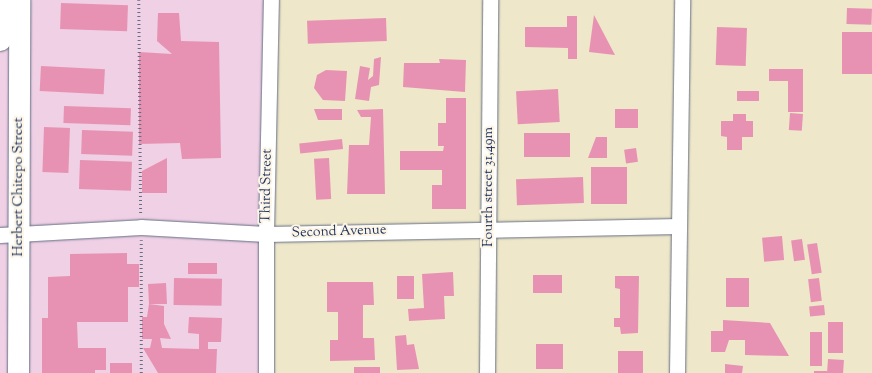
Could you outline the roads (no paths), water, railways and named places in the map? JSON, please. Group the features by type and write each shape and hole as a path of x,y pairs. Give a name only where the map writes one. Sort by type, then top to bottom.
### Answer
{"main road":[{"path":"0,40 1,0"},
{"name":"Herbert Chitepo Street","path":"18,373 9,235 19,0"}],"street":[{"name":"Third Street","path":"266,373 266,234 272,0"},
{"name":"Fourth street 31,49m","path":"487,373 490,0"},
{"path":"677,373 682,0"},
{"name":"Second Avenue","path":"9,235 141,227 266,234 489,228 679,226"}]}
